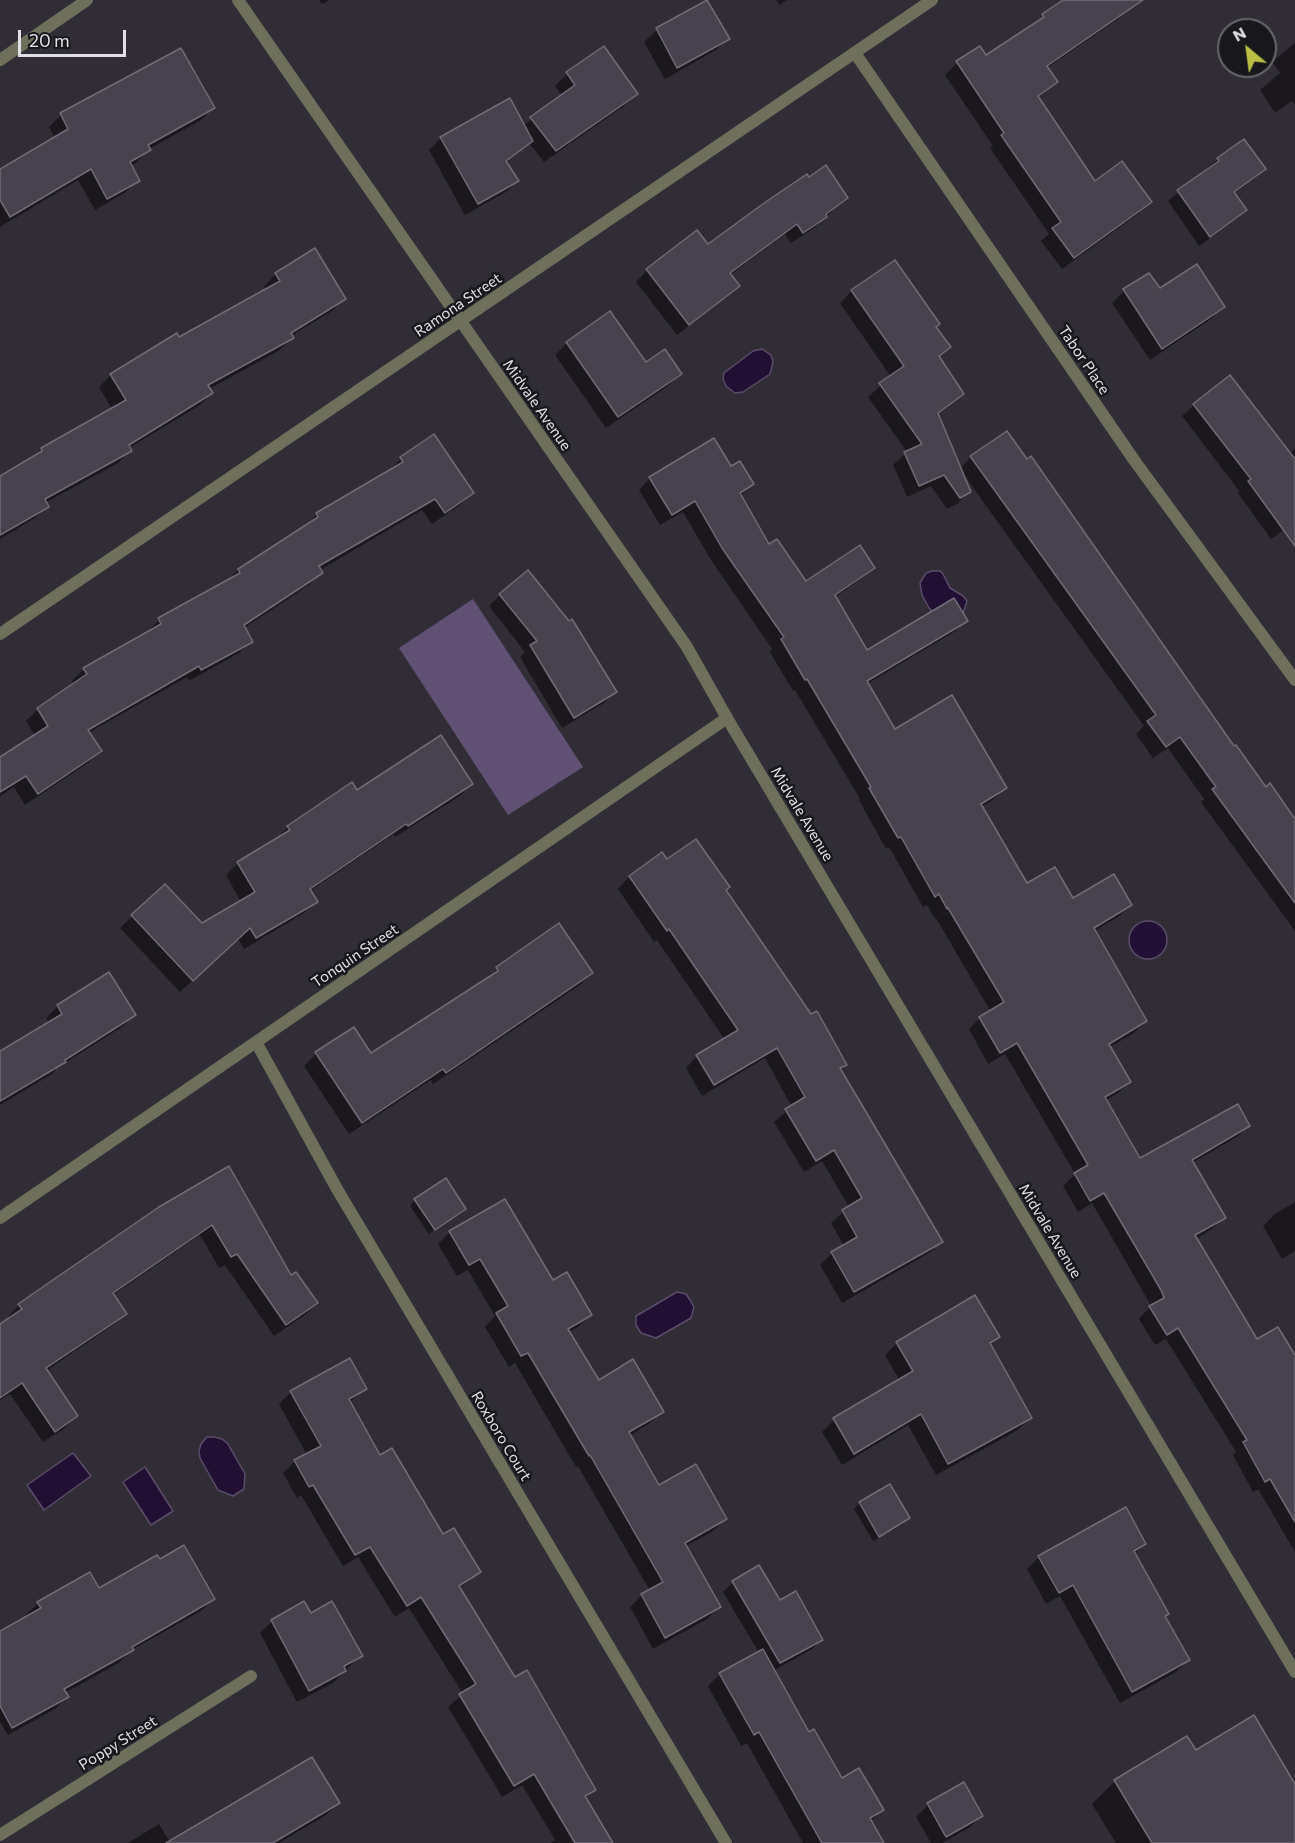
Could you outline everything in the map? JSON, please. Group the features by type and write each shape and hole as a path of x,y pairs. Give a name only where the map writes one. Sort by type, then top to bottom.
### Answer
{"street":[{"path":"0,60 87,0"},
{"name":"Midvale Avenue","path":"238,0 687,647 727,718 1295,1672"},
{"name":"Ramona Street","path":"0,634 932,0"},
{"name":"Tabor Place","path":"855,53 1134,460 1295,680"},
{"name":"Tonquin Street","path":"0,1218 727,718"},
{"name":"Roxboro Court","path":"256,1042 337,1189 726,1843"},
{"name":"Poppy Street","path":"0,1835 251,1676"}],"shaded area":[{"path":"762,349 771,355 773,362 770,374 743,392 735,393 726,386 723,379 724,373 753,351"},
{"path":"940,571 950,588 967,601 963,613 936,615 929,608 922,595 920,583 926,573"},
{"path":"473,599 583,767 508,815 399,648"},
{"path":"1148,921 1162,926 1167,940 1162,954 1148,959 1134,954 1129,940 1134,926"},
{"path":"677,1292 686,1294 694,1307 691,1318 656,1338 641,1333 636,1325 636,1316"},
{"path":"207,1437 222,1439 228,1444 245,1474 244,1489 233,1496 218,1490 200,1458 201,1444"},
{"path":"73,1453 91,1476 44,1510 27,1485"},
{"path":"145,1467 173,1511 151,1525 123,1482"}],"building":[{"path":"707,0 730,39 677,68 656,28"},
{"path":"1063,0 1143,0 1047,66 1058,82 1038,96 1095,181 1122,161 1152,202 1074,258 1052,228 1061,222 1001,135 1004,133 956,61 980,46 986,55 1044,17 1042,14"},
{"path":"604,46 638,94 556,151 530,117 575,85 566,72"},
{"path":"181,48 215,108 148,145 151,150 130,162 140,181 107,199 91,169 10,217 0,200 0,169 68,129 60,113"},
{"path":"510,98 533,141 506,161 519,181 478,204 440,137"},
{"path":"1244,139 1266,169 1234,192 1247,210 1210,237 1177,190 1219,161 1217,158"},
{"path":"826,165 848,198 826,214 827,217 803,233 797,224 730,273 740,286 689,325 646,269 697,230 708,244 807,174 809,177"},
{"path":"315,248 346,299 291,333 294,338 208,385 213,393 129,445 132,451 45,499 49,507 0,535 0,476 42,451 41,448 126,400 110,374 177,333 179,337 280,281 275,273"},
{"path":"895,260 940,324 936,327 951,347 939,356 964,394 938,413 971,492 960,498 944,475 919,486 904,452 922,444 879,383 904,366 851,290"},
{"path":"1197,264 1225,307 1162,349 1123,289 1149,273 1160,288"},
{"path":"610,311 646,362 665,349 682,374 618,417 566,342"},
{"path":"1230,375 1295,459 1295,546 1248,481 1251,479 1193,404"},
{"path":"1007,431 1027,459 1031,456 1234,746 1236,745 1266,787 1270,783 1295,819 1295,903 1212,789 1216,787 1180,737 1166,747 1147,721 1156,715 970,456"},
{"path":"434,434 474,493 445,513 435,499 319,566 323,573 244,625 253,642 201,670 199,666 88,730 102,751 38,794 26,776 0,792 0,757 48,726 37,708 87,674 83,668 161,624 158,618 240,573 238,569 318,517 316,513 403,462 400,457"},
{"path":"714,438 731,466 740,461 754,484 740,493 769,544 777,539 806,581 860,545 875,568 835,595 867,650 954,598 968,621 867,681 895,729 952,695 1007,788 981,804 1027,883 1055,867 1073,898 1114,874 1132,905 1094,928 1147,1021 1109,1044 1131,1082 1105,1097 1140,1158 1238,1104 1250,1126 1192,1160 1226,1218 1195,1235 1257,1339 1278,1327 1295,1355 1295,1522 1270,1479 1265,1482 1243,1442 1247,1440 1178,1328 1167,1335 1149,1306 1164,1298 1161,1290 1104,1193 1090,1201 1074,1173 1088,1165 1017,1043 1000,1053 979,1017 1004,1002 939,894 935,897 901,837 898,838 869,788 871,787 781,639 784,637 722,548 695,501 672,515 649,477"},
{"path":"528,570 569,621 572,619 617,692 574,718 530,645 537,641 499,594"},
{"path":"441,735 473,784 408,826 406,824 310,889 318,902 256,938 250,928 193,981 131,915 165,884 202,923 255,892 237,862 290,830 287,826 352,782 357,790"},
{"path":"696,839 730,887 726,890 811,1014 817,1011 847,1065 840,1068 943,1242 854,1292 831,1252 857,1237 842,1210 862,1198 834,1150 816,1161 785,1109 805,1097 777,1048 714,1085 696,1055 738,1030 669,929 667,931 629,876 662,852 667,859"},
{"path":"559,923 593,973 446,1073 443,1069 362,1123 315,1052 354,1027 371,1053 498,971 496,967"},
{"path":"109,972 136,1015 65,1060 66,1062 0,1101 0,1051 62,1014 57,1005"},
{"path":"229,1166 291,1275 296,1272 318,1303 286,1325 237,1254 231,1257 212,1225 113,1293 127,1314 46,1368 78,1416 55,1432 22,1383 0,1398 0,1324 22,1309 18,1304 159,1207"},
{"path":"446,1178 466,1209 435,1230 414,1199"},
{"path":"505,1199 553,1280 567,1272 592,1315 568,1329 599,1380 633,1359 664,1412 629,1432 659,1485 696,1464 727,1519 685,1543 721,1607 665,1638 641,1594 663,1582 528,1353 521,1356 496,1313 508,1306 480,1259 469,1265 449,1231"},
{"path":"975,1295 1000,1337 990,1343 1032,1418 948,1464 921,1414 854,1454 833,1418 913,1371 896,1342"},
{"path":"350,1358 367,1389 349,1399 380,1455 392,1448 443,1534 454,1528 481,1572 459,1586 515,1677 527,1670 596,1790 585,1796 613,1843 575,1843 534,1774 514,1786 459,1694 476,1684 421,1597 407,1606 370,1547 355,1555 313,1485 309,1487 294,1460 321,1446 290,1391"},
{"path":"890,1484 910,1518 879,1537 859,1502"},
{"path":"1126,1507 1146,1544 1134,1551 1169,1614 1165,1616 1190,1660 1132,1692 1073,1585 1059,1593 1038,1556"},
{"path":"184,1545 215,1599 132,1647 134,1650 64,1689 69,1697 12,1728 0,1706 0,1631 41,1608 37,1602 90,1572 99,1588 157,1555 160,1559"},
{"path":"759,1565 780,1600 796,1591 823,1640 780,1663 732,1581"},
{"path":"304,1601 311,1613 332,1601 363,1656 344,1666 346,1671 309,1691 271,1620"},
{"path":"763,1649 809,1732 814,1729 842,1778 859,1768 884,1810 870,1818 884,1843 822,1843 759,1732 754,1735 719,1673"},
{"path":"1254,1715 1295,1784 1295,1843 1152,1843 1114,1780 1187,1736 1196,1750"},
{"path":"312,1757 340,1803 273,1843 166,1843"},
{"path":"964,1782 983,1816 946,1837 927,1803"}]}
